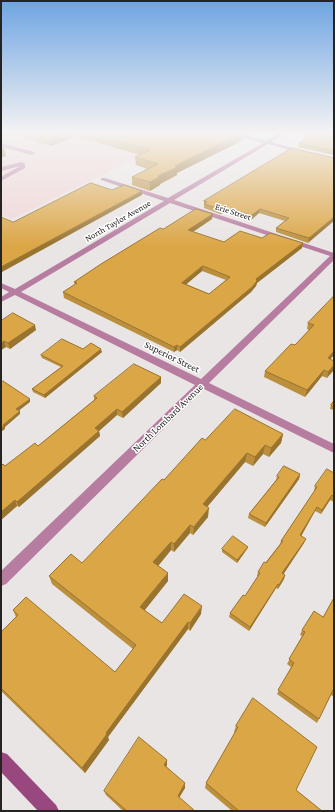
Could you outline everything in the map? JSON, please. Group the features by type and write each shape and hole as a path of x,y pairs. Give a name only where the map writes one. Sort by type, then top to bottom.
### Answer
{"main road":[{"path":"1,760 50,811"}],"street":[{"path":"1,179 19,170"},
{"name":"North Taylor Avenue","path":"1,300 222,170"},
{"name":"Erie Street","path":"103,179 334,256"},
{"name":"North Lombard Avenue","path":"1,580 334,256"},
{"name":"Superior Street","path":"1,285 334,449"}],"shaded area":[{"path":"1,170 112,170 12,219 1,215"}],"building":[{"path":"146,170 172,170 158,176 160,177 150,182 132,177"},
{"path":"256,170 334,170 334,217 309,238 276,228 289,218 260,209 252,215 226,208 220,209 204,204 207,202 204,201"},
{"path":"91,183 112,190 124,185 142,191 1,267 1,217 13,222"},
{"path":"196,209 213,214 188,230 224,242 240,231 262,238 270,233 303,243 256,279 257,281 252,287 180,347 177,345 174,347 63,292 77,283 74,282 101,264 160,228 163,229","holes":["203,266 230,277 209,294 182,283"]},
{"path":"334,296 334,351 328,358 334,361 334,365 328,372 324,370 307,390 265,371 291,344 295,345 314,325 308,323"},
{"path":"13,313 35,325 8,343 4,341 1,343 1,321"},
{"path":"62,339 83,349 91,343 101,349 44,395 32,389 63,366 41,355"},
{"path":"134,364 161,377 122,412 117,409 95,428 99,431 17,502 15,500 1,512 1,466 3,464 5,466 35,443 38,446 97,398 94,396"},
{"path":"3,381 30,399 16,409 20,411 1,428 1,383"},
{"path":"235,409 283,434 271,448 265,445 255,457 247,453 203,504 209,508 194,527 190,525 174,544 171,542 153,562 168,573 140,607 162,623 184,594 202,606 190,623 188,622 82,768 1,688 1,632 18,615 13,610 26,597 115,672 136,645 49,576 71,554 82,563 162,479 164,480 202,438 205,440"},
{"path":"284,466 300,474 266,523 249,514 279,477 277,476"},
{"path":"327,469 334,473 334,497 332,495 322,510 317,507 300,535 306,539 282,573 285,575 250,627 230,613 243,595 245,596 260,573 258,572 264,562 266,563 283,541 281,541 317,487 315,486"},
{"path":"233,536 248,547 237,560 222,549"},
{"path":"334,598 334,691 333,690 319,719 278,690 294,663 289,659 305,632 302,630 314,611 323,617"},
{"path":"253,698 317,747 296,790 322,811 239,811 206,783 238,727 236,726"},
{"path":"139,737 167,760 164,765 185,783 178,796 195,811 127,811 104,791"}]}
